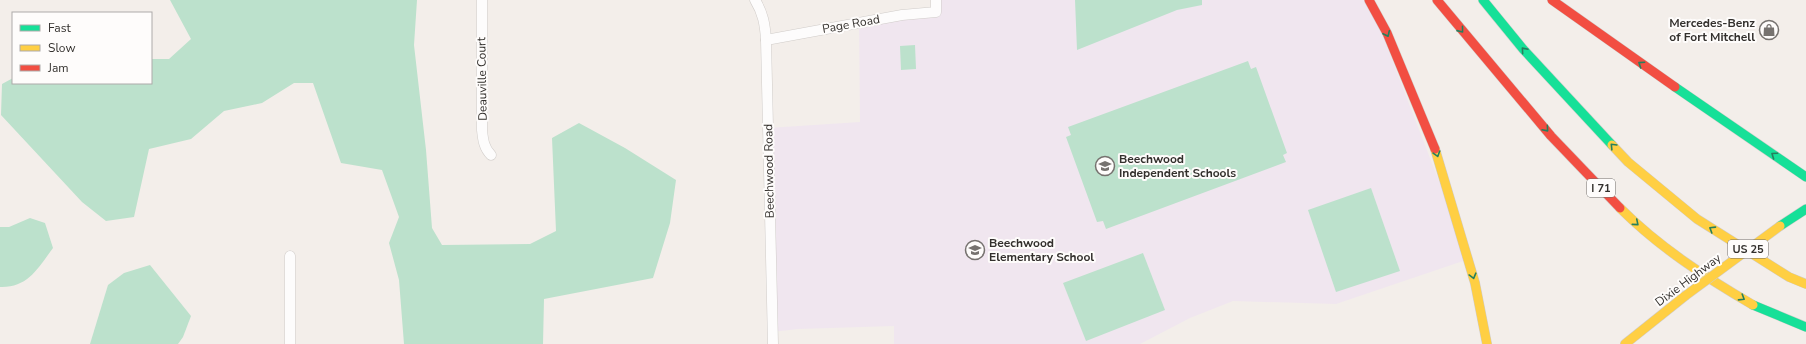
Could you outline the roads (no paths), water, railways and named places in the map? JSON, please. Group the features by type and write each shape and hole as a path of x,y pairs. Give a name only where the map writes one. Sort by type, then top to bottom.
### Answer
{"main road":[{"path":"1369,0 1387,33 1435,147 1475,283 1487,344"},
{"name":"I 71","path":"1437,0 1490,65 1571,158 1626,214 1684,261 1754,306 1806,327"},
{"path":"1483,0 1523,49 1573,105 1628,162 1696,219 1789,277 1806,284"},
{"path":"1552,0 1612,44 1806,177"},
{"name":"Dixie Highway","path":"1624,344 1685,296 1780,226 1806,210"}],"street":[{"name":"Deauville Court","path":"482,0 482,130 486,150 491,155"},
{"name":"Beechwood Road","path":"755,0 761,10 764,20 766,40 772,344"},
{"name":"Page Road","path":"766,40 902,16 936,12 936,0"},
{"path":"290,256 290,344"}],"place":[{"name":"Mercedes-Benz of Fort Mitchell","path":"1769,30"},
{"name":"Beechwood Independent Schools","path":"1105,166"},
{"name":"Beechwood Elementary School","path":"975,250"}]}
